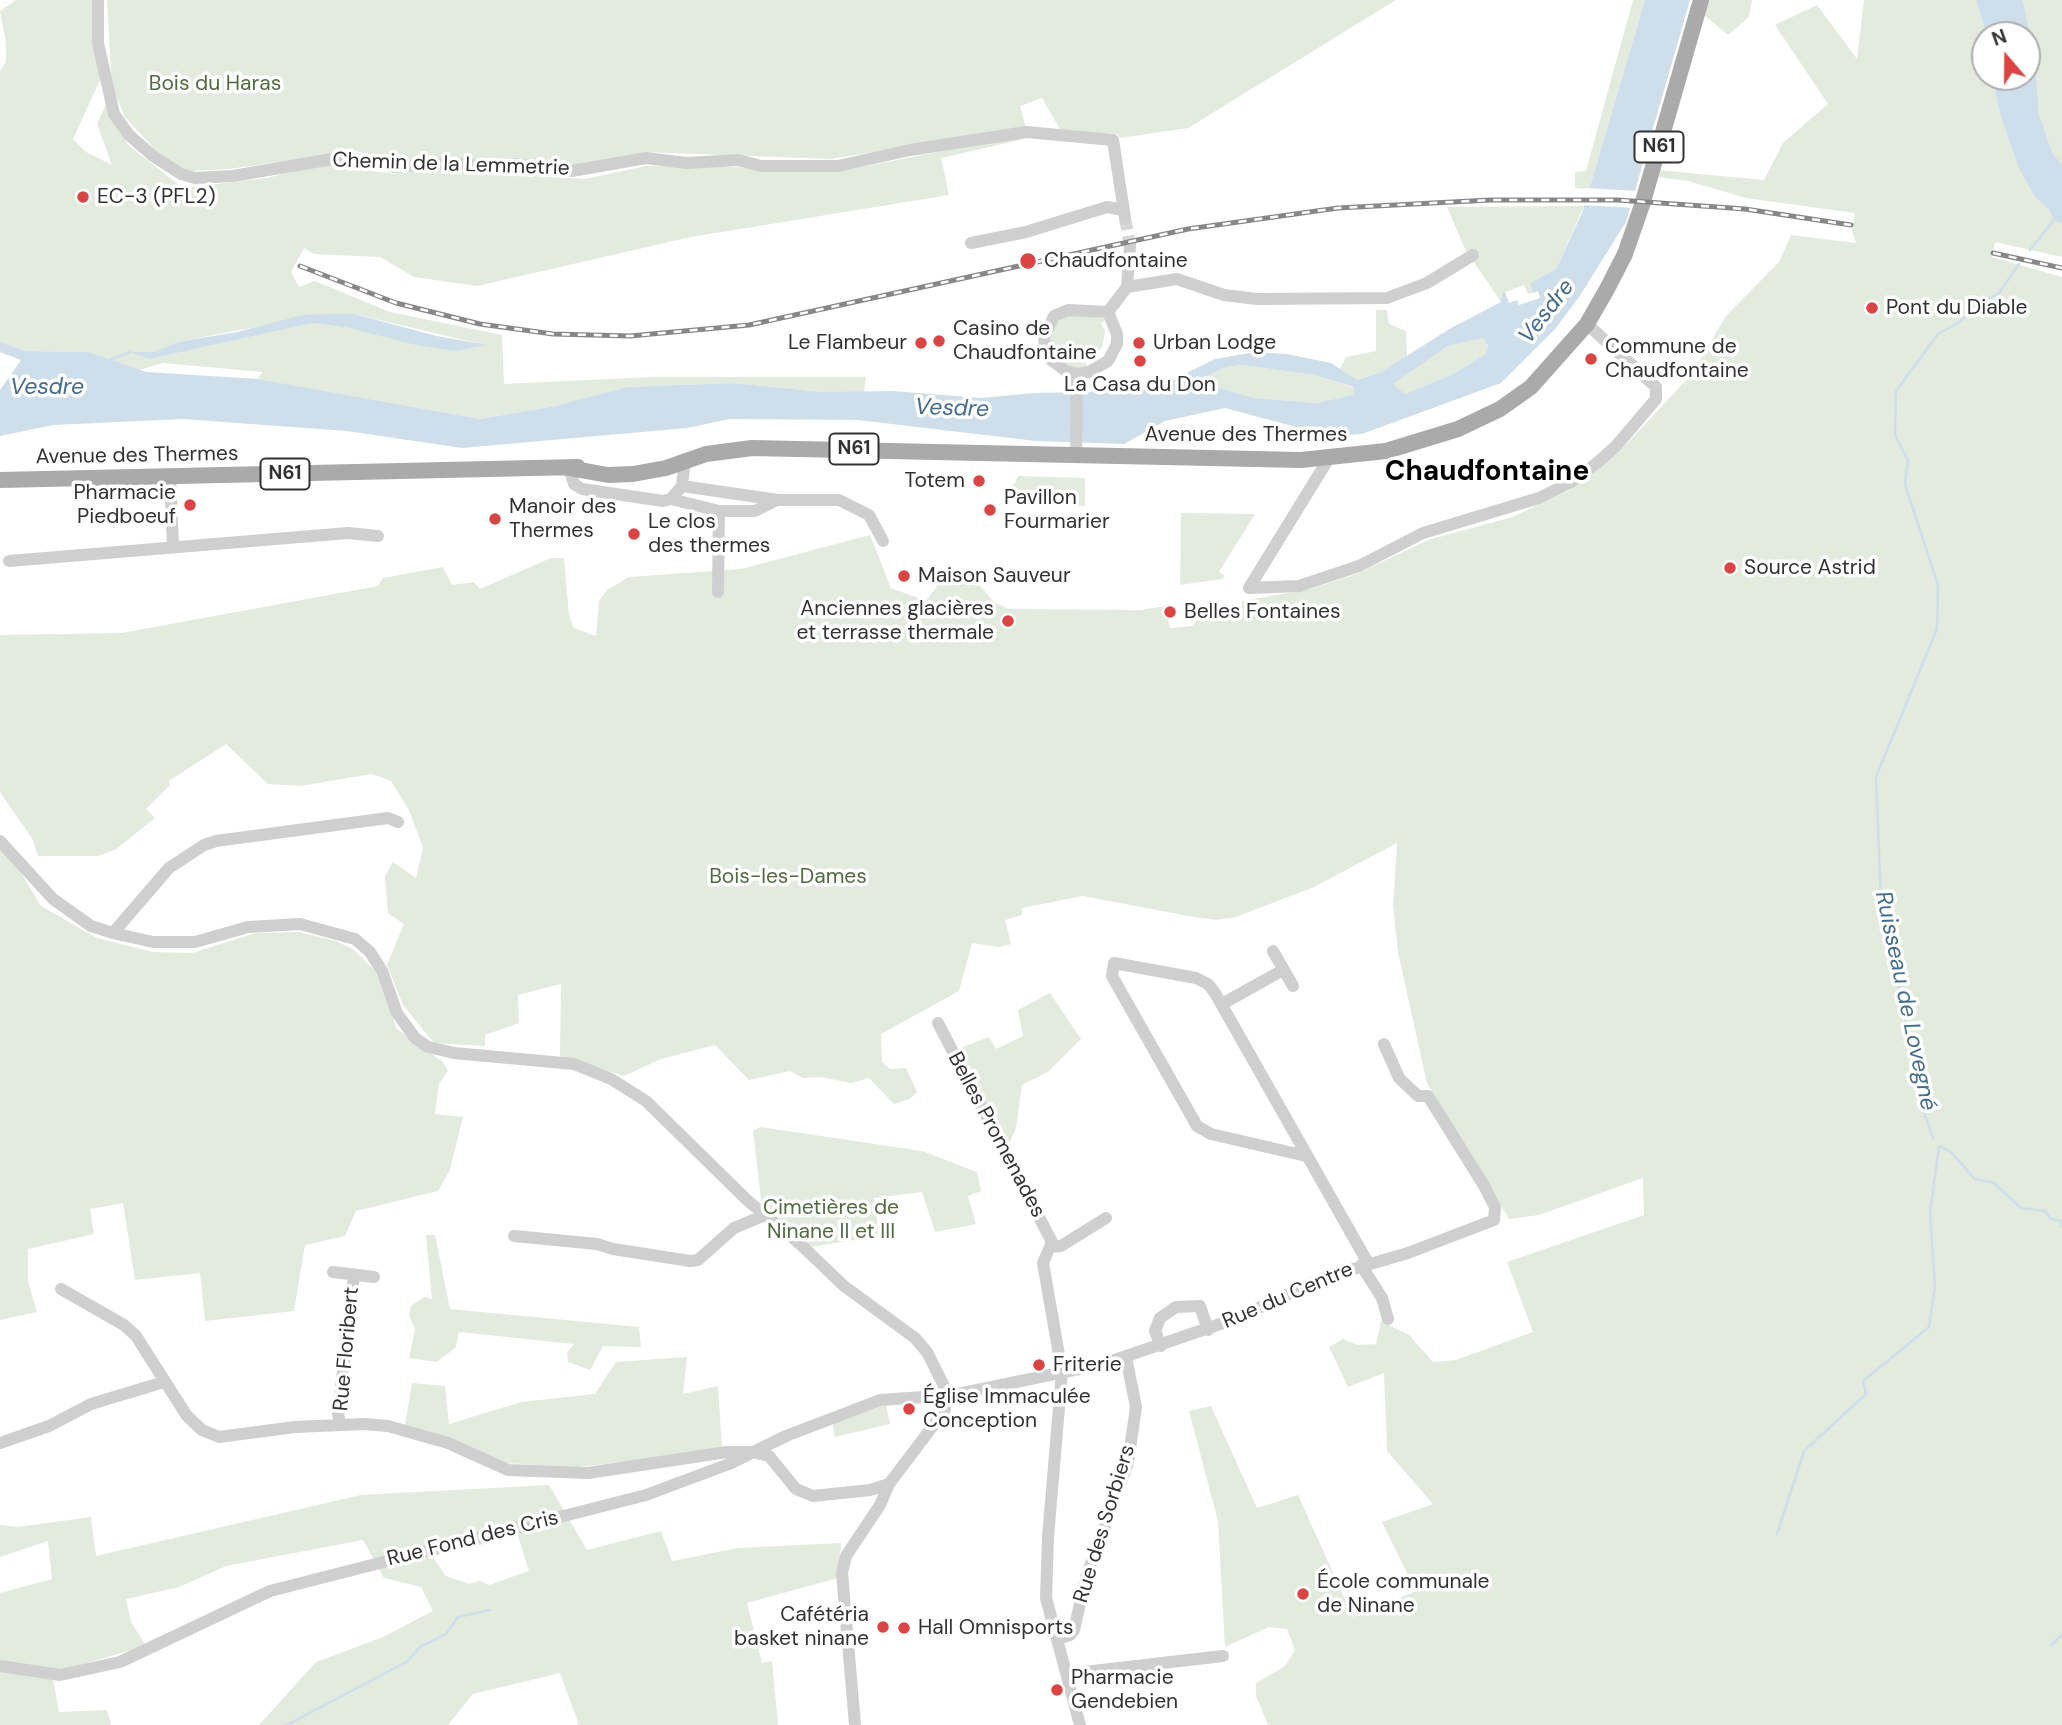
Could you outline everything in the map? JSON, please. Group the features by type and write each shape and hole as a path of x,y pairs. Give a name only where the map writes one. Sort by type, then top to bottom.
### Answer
{"main road":[{"name":"Avenue des Thermes","path":"0,480 569,468 608,475 666,468 685,459 752,448 1077,449 1269,460 1329,458 1386,451 1474,423 1531,387 1587,324 1631,239 1700,0"}],"street":[{"name":"Chemin de la Lemmetrie","path":"99,0 98,43 114,114 129,135 153,156 181,174 195,178 243,175 286,165 344,157 394,167 448,163 493,167 513,164 572,172 646,158 687,163 738,160 761,166 838,166 910,150 1026,132 1112,140 1124,214 1107,207 1026,232 971,243"},
{"path":"1108,312 1127,287 1130,246"},
{"path":"1127,287 1177,279 1224,295 1256,299 1387,298 1427,283 1473,255"},
{"path":"1068,310 1108,312 1117,334 1114,352 1100,367 1077,373 1066,371 1051,360 1045,349 1046,329 1055,316 1068,310"},
{"path":"1329,458 1249,588 1269,589 1311,582 1359,566 1423,533 1507,510 1572,482 1616,446 1656,399 1656,387 1587,324"},
{"path":"1077,373 1077,449"},
{"path":"671,499 682,486 685,459"},
{"path":"569,468 574,484 582,489 663,501 671,499 719,511 755,511 778,500"},
{"path":"170,477 173,547"},
{"path":"682,486 778,500 827,499 855,505 869,515 883,541"},
{"path":"718,592 719,511"},
{"path":"9,561 348,533 378,536"},
{"path":"113,933 169,868 204,845 216,841 388,818 398,822"},
{"path":"0,841 53,899 91,926 113,933 153,942 195,942 248,927 300,924 344,934 361,943 382,971 397,1013 415,1038 428,1047 454,1053 574,1064 611,1079 646,1101 765,1216 866,1304 915,1338 927,1352 946,1395 945,1410 890,1484 880,1505 854,1541 842,1573 855,1725"},
{"path":"1273,951 1293,986"},
{"path":"1306,1156 1211,1134 1197,1126 1112,976 1112,965 1125,963 1196,978 1208,984 1222,1004 1306,1156 1365,1264 1382,1298 1388,1319"},
{"path":"1222,1004 1283,970"},
{"name":"Belles Promenades","path":"938,1023 1052,1242 1051,1247"},
{"name":"Rue du Centre","path":"946,1395 1062,1372 1161,1346 1208,1330 1326,1277 1464,1234 1494,1220 1495,1208 1483,1184 1428,1096 1418,1096 1399,1078 1384,1044"},
{"path":"514,1236 597,1244 613,1250 690,1261 698,1260 734,1228 765,1216"},
{"path":"1080,1725 1046,1598 1062,1372 1043,1262 1051,1247 1061,1246 1106,1218"},
{"name":"Rue Floribert","path":"332,1272 374,1277"},
{"name":"Rue Floribert","path":"341,1424 338,1413 354,1275"},
{"path":"61,1289 124,1325 136,1336 195,1425 219,1437 341,1424 400,1429 448,1443 508,1470 588,1473 727,1452 752,1452 769,1456 779,1464 796,1489 813,1496 864,1491 890,1484"},
{"name":"Rue du Centre","path":"1161,1346 1155,1331 1160,1318 1176,1307 1200,1306 1208,1330"},
{"name":"Rue des Sorbiers","path":"1057,1639 1070,1635 1074,1630 1086,1577 1128,1463 1136,1407 1126,1357"},
{"path":"0,1443 48,1426 91,1404 164,1382"},
{"name":"Rue Fond des Cris","path":"0,1666 60,1675 120,1662 270,1591 433,1547 598,1509 729,1464 786,1436 880,1400 946,1395"},
{"path":"779,1464 779,1450 786,1436"},
{"path":"864,1491 874,1493 880,1505"},
{"path":"1067,1674 1223,1656"}],"green space":[{"path":"16,0 96,0 100,80 73,139 86,152 112,165 97,124 106,104 128,145 183,188 267,178 327,163 392,174 444,168 585,179 646,166 852,169 1023,135 1024,139 941,158 949,195 691,237 477,286 414,277 380,257 314,254 304,248 291,272 299,287 315,281 390,312 502,335 504,384 652,377 866,377 864,392 822,392 734,383 627,387 555,406 480,419 257,379 263,372 163,363 139,370 88,352 26,351 0,342 0,71 6,62 6,43 0,11","holes":["354,314 485,345 456,351 313,323 150,359 133,352 155,352 177,342 250,328"]},
{"name":"Bois du Haras","path":"107,0 1396,0 1188,128 1120,138 1118,134 1061,131 1042,98 1020,106 1026,128 830,159 646,152 571,166 527,160 390,160 356,151 229,169 189,171 162,157 125,117 112,87"},
{"path":"1633,0 1645,0 1589,189 1575,188 1575,172 1586,171"},
{"path":"1708,0 1752,0 1749,17 1728,35 1704,15"},
{"name":"Bois-les-Dames","path":"1864,0 1976,0 1983,21 1971,21 1971,91 1996,91 2001,118 2018,166 2034,196 2049,210 2054,220 2062,224 2062,257 1995,242 1992,257 2062,277 2062,1725 1268,1725 1256,1696 1256,1683 1285,1666 1295,1650 1287,1629 1269,1627 1225,1647 1218,1521 1189,1411 1211,1406 1257,1508 1298,1495 1353,1617 1416,1591 1382,1522 1433,1504 1387,1451 1384,1373 1348,1387 1329,1347 1343,1339 1358,1345 1376,1344 1381,1321 1409,1335 1433,1362 1456,1360 1533,1332 1507,1262 1644,1215 1643,1178 1539,1215 1509,1219 1427,1083 1398,952 1393,906 1397,843 1314,887 1236,917 1216,920 1194,917 1083,896 1022,908 1022,915 1005,920 1011,944 999,947 972,943 959,991 881,1034 882,1062 890,1069 906,1068 917,1092 910,1099 894,1104 869,1078 851,1083 821,1077 803,1078 790,1071 749,1080 715,1045 661,1059 624,1076 560,1056 561,984 518,995 519,1023 485,1035 485,1046 434,1043 403,1005 387,965 404,924 388,913 385,876 393,862 416,878 423,848 409,810 391,781 372,774 300,786 268,784 226,744 169,781 170,785 146,809 155,818 115,850 98,856 38,856 33,840 0,792 0,635 122,633 378,586 383,578 443,567 452,585 474,582 480,589 551,558 564,558 569,615 574,628 596,636 599,601 607,590 629,577 741,569 870,535 891,588 926,601 944,577 952,573 974,579 995,603 1009,609 1141,610 1165,606 1170,628 1192,626 1198,619 1242,609 1242,601 1311,589 1357,574 1428,540 1512,517 1568,491 1620,451 1691,375 1726,316 1779,262 1791,235 1856,243 1852,230 1855,213 1746,198 1688,181 1658,177 1658,170 1764,180 1783,143 1828,104 1775,25 1817,5 1857,59"},
{"path":"2023,0 2062,0 2062,165 2052,152 2039,114 2037,91 2041,91 2041,21 2027,21"},
{"path":"1584,206 1556,269 1530,283 1533,293 1528,294 1524,285 1502,293 1501,302 1465,249 1447,207"},
{"path":"1376,310 1387,310 1389,324 1406,331 1407,356 1381,372 1356,380 1340,369 1346,357 1376,351"},
{"path":"1068,313 1107,319 1101,323 1105,331 1102,348 1085,360 1087,369 1065,368 1049,351 1052,324"},
{"path":"1483,338 1488,345 1486,354 1453,374 1405,394 1392,384 1448,346"},
{"path":"1242,365 1314,375 1355,388 1354,395 1317,403 1255,398 1205,384 1188,385 1225,367"},
{"path":"1018,476 1085,478 1085,506 1017,503 1012,488"},
{"path":"1181,513 1255,514 1219,572 1225,576 1222,579 1180,585"},
{"path":"0,848 11,856 41,906 97,938 153,952 192,953 256,933 299,932 336,941 354,950 375,971 397,1029 443,1062 448,1071 439,1084 435,1114 463,1117 450,1170 438,1191 356,1211 345,1236 305,1245 294,1311 205,1321 200,1273 135,1280 123,1203 90,1209 94,1234 28,1249 28,1281 37,1312 0,1320"},
{"path":"1050,993 1081,1039 1048,1072 1022,1085 1016,1128 1008,1146 955,1050 989,1037 996,1049 1023,1036 1018,1010"},
{"name":"Cimetières de Ninane II et III","path":"760,1127 922,1151 977,1172 981,1191 968,1196 976,1224 935,1232 922,1192 874,1198 879,1236 811,1247 762,1208 753,1131"},
{"path":"426,1235 435,1235 450,1309 639,1327 641,1347 603,1346 590,1370 568,1362 567,1353 574,1344 459,1332 456,1347 437,1362 409,1358 415,1329 409,1315 411,1306 424,1297 432,1299"},
{"path":"687,1357 683,1394 718,1386 722,1450 579,1467 503,1463 405,1425 412,1383 445,1386 449,1424 521,1402 595,1394 616,1362"},
{"path":"886,1404 890,1424 835,1437 832,1421"},
{"path":"549,1485 587,1550 661,1531 672,1561 738,1548 841,1543 838,1578 747,1603 762,1663 772,1661 778,1725 579,1725 560,1673 473,1694 448,1725 259,1725 316,1662 383,1637 433,1611 421,1587 384,1578 363,1540 226,1566 179,1587 126,1599 131,1622 146,1646 52,1673 59,1712 107,1710 111,1725 0,1725 0,1593 52,1579 48,1541 0,1557 0,1525 18,1527 91,1517 96,1556 361,1495","holes":["518,1536 529,1571 489,1585 480,1581 469,1584 446,1576 432,1556"]}],"water":[{"name":"Vesdre","path":"1645,0 1690,0 1626,222 1579,297 1555,329 1501,383 1362,434 1313,437 1296,427 1225,408 1165,421 1124,444 1036,441 858,420 730,419 687,428 462,448 347,431 183,419 53,425 0,436 0,390 21,360 0,352 0,342 26,351 88,352 146,372 258,379 480,419 555,406 627,387 734,383 822,392 893,391 981,398 1034,393 1137,391 1158,387 1215,359 1255,352 1287,354 1331,363 1357,380 1381,372 1451,328 1501,302 1502,293 1505,292 1509,303 1517,300 1519,305 1540,298 1538,291 1533,293 1530,283 1556,269 1582,213","holes":["1483,338 1488,345 1486,354 1453,374 1405,394 1393,384 1448,346","1242,365 1314,375 1354,387 1353,395 1317,403 1255,398 1205,384 1189,385 1225,367"]},
{"path":"1976,0 2023,0 2027,21 1983,21"},
{"path":"1996,91 2037,91 2039,114 2052,152 2062,165 2062,224 2054,220 2049,210 2034,196 2018,166 2001,118"},
{"path":"354,314 437,336 487,345 456,351 313,323 150,359 130,352 155,352 177,342 237,332 303,315"}],"pier":[{"path":"1585,188 1639,191 1634,208 1581,205"}],"waterway":[{"name":"Ruisseau de Lovegné","path":"2030,250 2054,220"},
{"name":"Ruisseau de Lovegné","path":"1933,1138 1925,1115 1881,901 1876,777 1937,629 1938,585 1905,484 1908,460 1895,435 1896,391 1938,334 1960,322 1973,307 1999,293 2019,264"},
{"path":"110,360 130,352"},
{"path":"1777,1534 1804,1451 1866,1394 1863,1381 1929,1327 1935,1286 1930,1213 1939,1146 1951,1152 1975,1179 1994,1183 2021,1208 2045,1211 2051,1219 2062,1221 2062,1227"},
{"path":"287,1725 408,1661 420,1647 446,1634 458,1617 490,1610"},
{"path":"2051,1645 2062,1635"}],"tunnel":[{"path":"1125,218 1130,246"}],"railway":[{"path":"300,266 396,303 480,324 553,334 630,336 749,325 1188,229 1338,208 1490,200 1618,200 1745,209 1851,225"},
{"path":"1993,253 2062,268"}],"place":[{"name":"EC-3 (PFL2)","path":"83,197"},
{"name":"Chaudfontaine","path":"1028,261"},
{"name":"Pont du Diable","path":"1872,308"},
{"name":"Casino de Chaudfontaine","path":"939,341"},
{"name":"Le Flambeur","path":"921,343"},
{"name":"Urban Lodge","path":"1139,343"},
{"name":"Commune de Chaudfontaine","path":"1591,359"},
{"name":"La Casa du Don","path":"1140,361"},
{"name":"Totem","path":"979,481"},
{"name":"Pharmacie Piedboeuf","path":"190,505"},
{"name":"Pavillon Fourmarier","path":"990,510"},
{"name":"Manoir des Thermes","path":"495,519"},
{"name":"Le clos des thermes","path":"634,534"},
{"name":"Source Astrid","path":"1730,568"},
{"name":"Maison Sauveur","path":"904,576"},
{"name":"Belles Fontaines","path":"1170,612"},
{"name":"Anciennes glacières et terrasse thermale","path":"1008,621"},
{"name":"Friterie","path":"1039,1365"},
{"name":"Église Immaculée Conception","path":"909,1409"},
{"name":"École communale de Ninane","path":"1303,1594"},
{"name":"Cafétéria basket ninane","path":"883,1627"},
{"name":"Hall Omnisports","path":"904,1628"},
{"name":"Pharmacie Gendebien","path":"1057,1690"}],"district":[{"name":"Chaudfontaine","path":"1487,473"}]}
